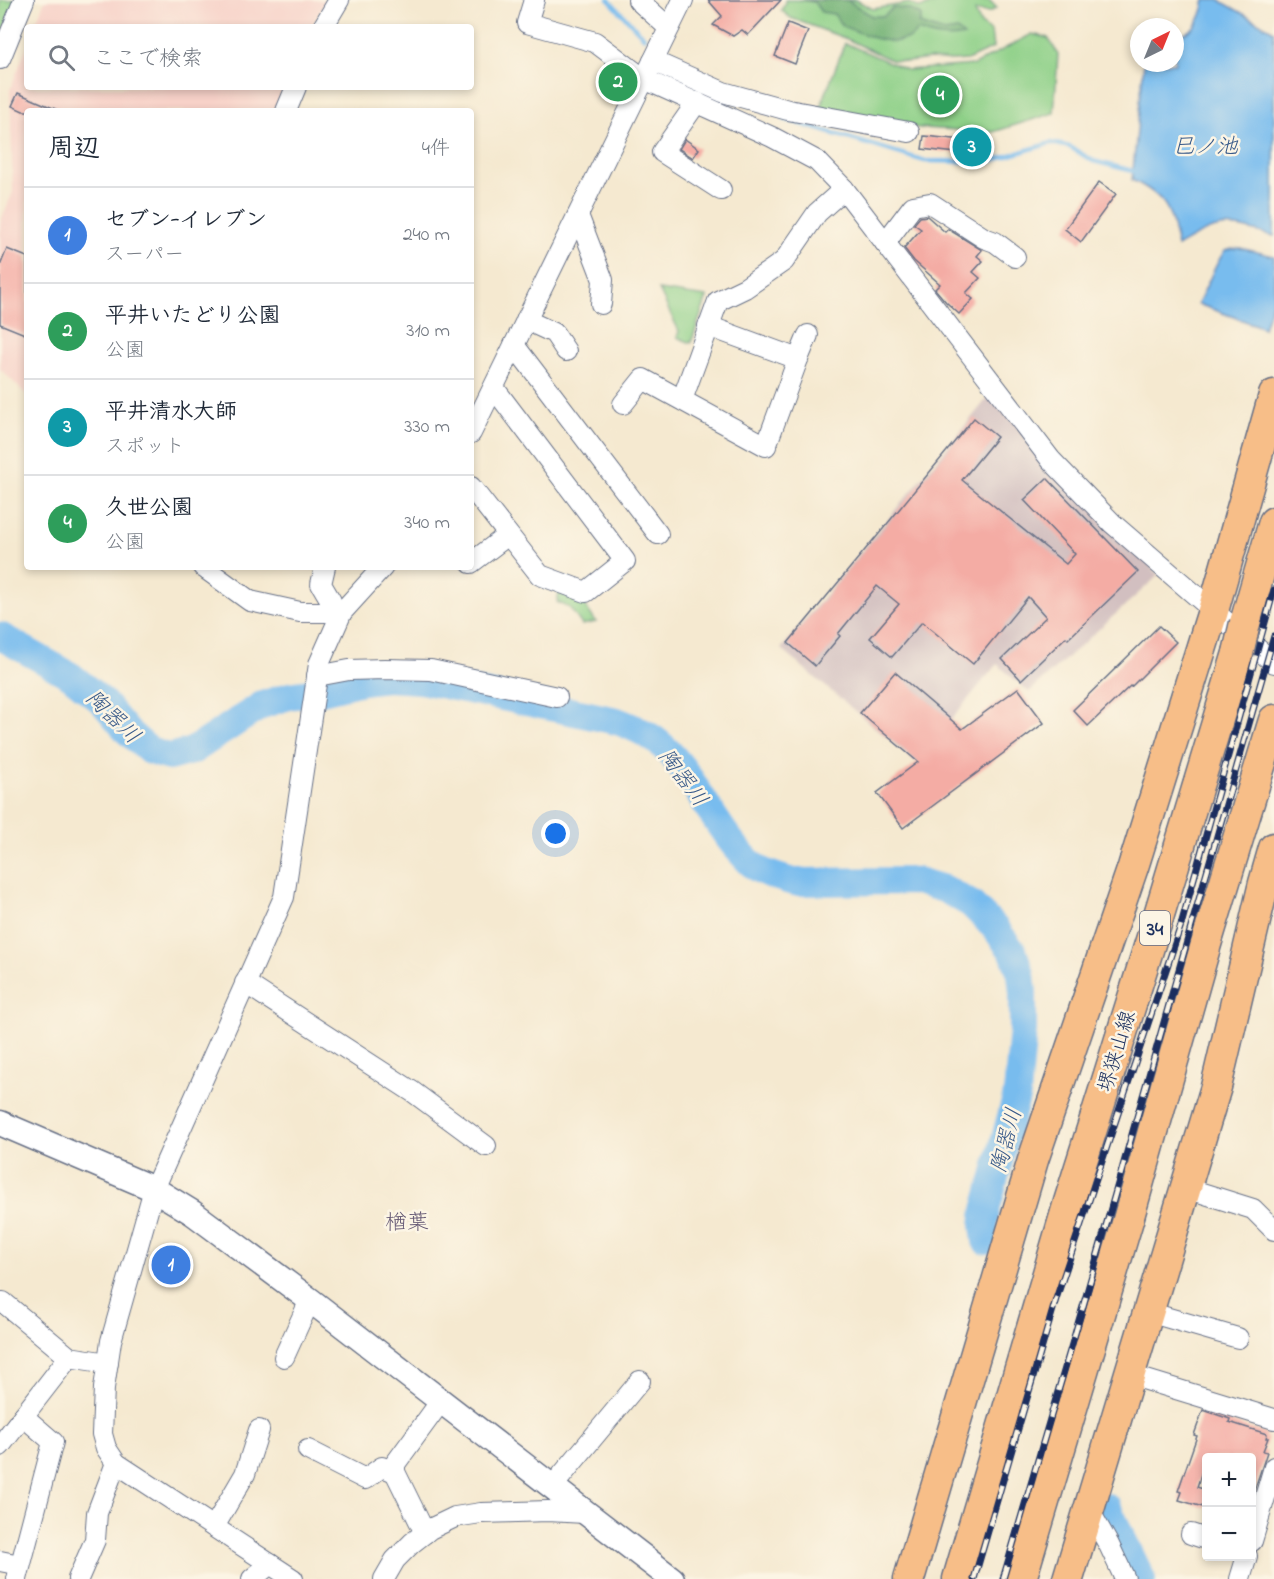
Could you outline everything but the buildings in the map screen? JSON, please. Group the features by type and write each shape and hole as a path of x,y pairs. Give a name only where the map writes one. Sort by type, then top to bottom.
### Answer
{"main road":[{"path":"909,1579 1033,1160 1133,867 1213,611 1274,395"},
{"name":"堺狭山線","path":"958,1579 1069,1202 1238,653 1274,522"},
{"path":"1024,1569 1128,1220 1206,944 1274,720"},
{"path":"1068,1579 1216,1087 1269,889 1274,848"}],"street":[{"path":"0,59 24,0"},
{"path":"324,24 339,0"},
{"path":"534,0 527,24 595,42 649,70 697,102 818,160 885,243 1051,460 1113,524 1274,663"},
{"path":"638,0 669,28"},
{"path":"474,427 683,0"},
{"path":"649,70 788,110 909,132"},
{"path":"287,108 295,90"},
{"path":"697,102 662,152 722,190"},
{"path":"682,400 718,301 745,288 784,261 817,213 843,189"},
{"path":"885,243 913,206 930,203 984,238 995,242 1015,257"},
{"path":"578,215 603,280 601,304"},
{"path":"526,320 554,333 566,351"},
{"path":"708,326 798,359"},
{"path":"623,404 643,379 766,446 808,335"},
{"path":"514,345 658,534"},
{"path":"474,492 540,575 586,592 625,561 494,388"},
{"path":"474,561 508,535"},
{"path":"207,570 250,601 300,612 336,612"},
{"path":"324,570 321,584 336,612"},
{"path":"294,1579 116,1463 106,1448 102,1434 104,1388 111,1341 154,1189 284,897 318,664 336,612 380,570"},
{"path":"317,678 358,670 431,670 557,697"},
{"path":"245,983 413,1092 486,1146"},
{"path":"0,1123 154,1189 193,1213 310,1300 672,1579"},
{"path":"1186,1188 1253,1209 1274,1230"},
{"path":"284,1357 310,1300"},
{"path":"3,1302 69,1357 108,1363"},
{"path":"1148,1312 1238,1338"},
{"path":"0,1446 69,1357"},
{"path":"1130,1375 1274,1419"},
{"path":"552,1487 640,1381"},
{"path":"425,1533 395,1472 395,1464 441,1401"},
{"path":"0,1561 18,1572 53,1442 23,1416"},
{"path":"214,1527 245,1474 259,1430"},
{"path":"308,1450 364,1479 382,1467 395,1472"},
{"path":"78,1579 95,1540 97,1513 116,1463"},
{"path":"1258,1495 1274,1467"},
{"path":"1089,1510 1125,1579"},
{"path":"384,1579 395,1560 412,1543 455,1516 548,1511 585,1513"},
{"path":"1240,1579 1246,1561"},
{"path":"252,1579 270,1564"}],"shaded area":[{"path":"45,0 326,0 313,24 35,24"},
{"path":"24,54 24,90 283,90 274,108 24,108 24,392 0,369 0,222 13,192 10,90"},
{"path":"991,394 1159,575 1029,692 997,664 916,762 781,649"}],"green space":[{"path":"0,0 16,0 0,38"},
{"path":"785,0 856,0 873,9 909,3 920,8 946,0 989,0 997,8 990,12 975,11 981,24 991,31 993,48 967,60 930,59 907,62 891,60 847,39 791,18 781,10"},
{"path":"800,0 847,0 872,16 884,16 893,8 909,9 921,15 919,24 944,32 957,30 964,36 941,37 918,31 910,38 893,42 874,38 842,26 834,14 821,12 814,2"},
{"path":"1032,34 1048,38 1058,54 1054,113 993,132 906,127 819,111 845,43 907,70 974,65"},
{"path":"612,66 628,81 627,96 622,97 604,91"},
{"path":"659,290 707,297 691,343 677,337 679,331"},
{"path":"559,592 581,600 596,622 582,625 570,608 557,602"}],"water":[{"name":"巳ノ池","path":"1205,0 1219,0 1274,31 1274,236 1245,229 1223,227 1206,231 1177,247 1172,223 1165,206 1153,192 1132,180 1143,72 1184,72 1184,33 1196,24"},
{"path":"1240,248 1274,256 1274,297 1264,328 1198,304 1222,254 1227,250"}],"waterway":[{"path":"609,0 644,37"},
{"path":"784,119 925,161 987,162 1051,143 1070,147 1093,161 1133,171"},
{"name":"陶器川","path":"0,636 71,676 102,701 127,731 150,751 169,757 192,751 262,705 289,696 387,678 421,680 617,721 654,739 666,749 688,775 735,846 755,867 762,871 793,882 917,881 944,889 971,904 995,928 1013,952 1021,974 1023,993 1023,1030 1017,1094 986,1210 984,1225 986,1241"},
{"name":"陶器川","path":"1107,1507 1142,1579"}],"railway":[{"path":"974,1579 1056,1299 1181,925 1274,590"},
{"path":"1003,1579 1274,636"}],"place":[{"name":"平井いたどり公園","path":"618,82"},
{"name":"久世公園","path":"940,95"},
{"name":"平井清水大師","path":"972,147"},
{"name":"セブン-イレブン","path":"171,1265"}],"district":[{"name":"楢葉","path":"407,1221"}]}
